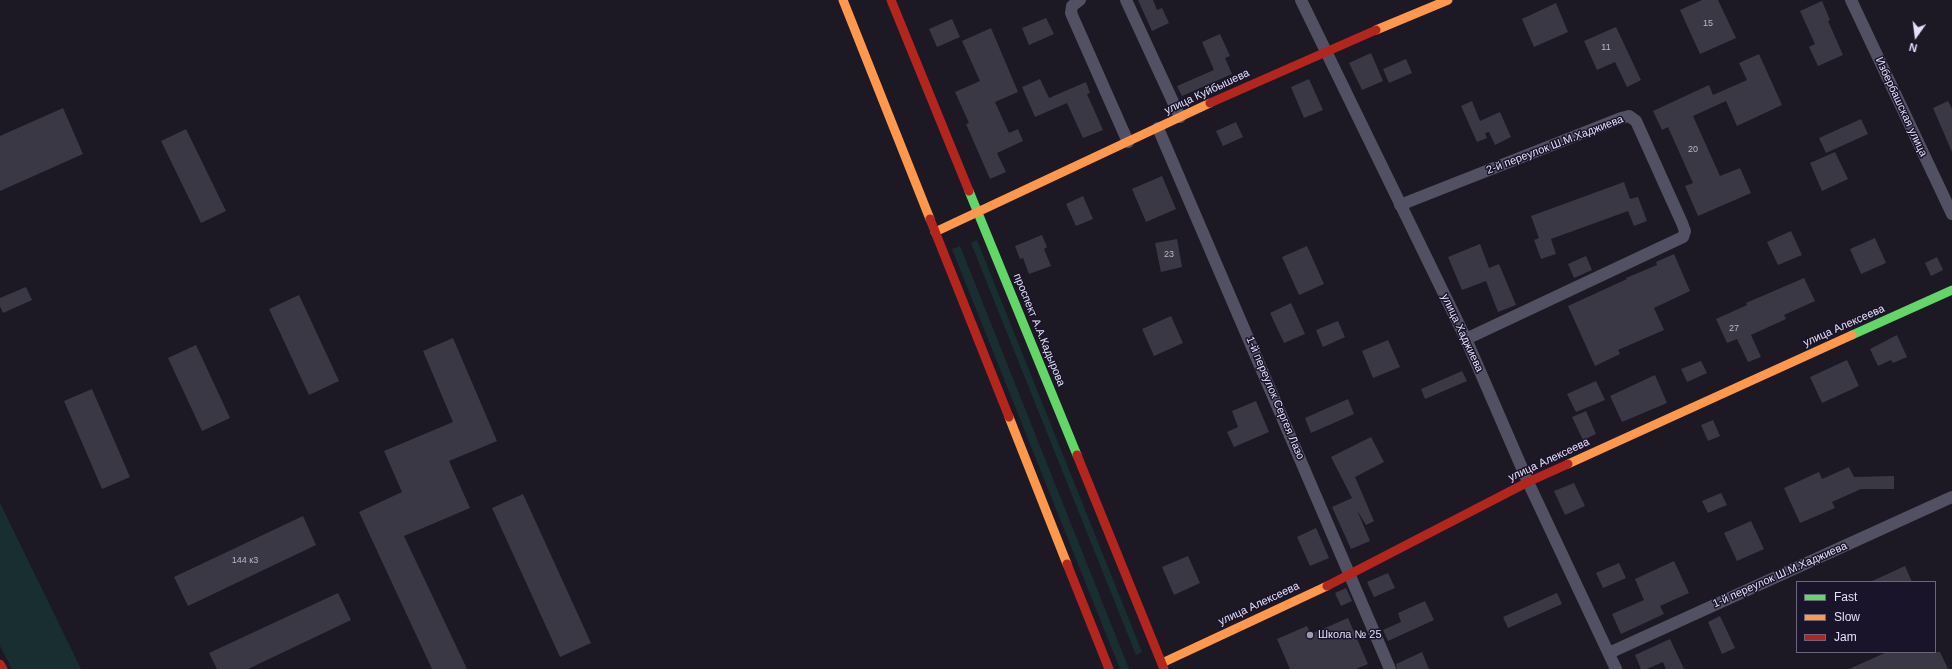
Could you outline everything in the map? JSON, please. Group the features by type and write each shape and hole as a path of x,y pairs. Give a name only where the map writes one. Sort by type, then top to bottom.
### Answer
{"street":[{"path":"843,0 1109,669"},
{"name":"проспект А.А.Кадырова","path":"891,0 979,212 1163,666"},
{"path":"1080,0 1072,6 1071,13 1128,142"},
{"path":"1126,0 1180,117"},
{"name":"улица Хаджиева","path":"1301,0 1466,339 1528,482 1616,669"},
{"name":"улица Куйбышева","path":"935,232 1180,117 1326,51 1448,0"},
{"name":"Избербашская улица","path":"1851,0 1952,214"},
{"name":"2-й переулок Ш.М.Хаджиева","path":"1400,206 1621,118 1630,116 1636,121 1682,223 1685,231 1682,237 1466,339"},
{"name":"1-й переулок Сергея Лазо","path":"1158,128 1351,575 1390,669"},
{"name":"улица Алексеева","path":"1163,666 1351,575 1528,482 1952,290"},
{"name":"1-й переулок Ш.М.Хаджиева","path":"1609,653 1952,496"},
{"path":"0,664 3,669"}],"green space":[{"path":"977,240 1142,652 1136,655 971,243"},
{"path":"960,246 1129,669 1120,669 952,249"},
{"path":"0,503 81,669 12,669 0,646"}],"building":[{"path":"1138,0 1153,0 1157,10 1162,8 1169,23 1152,31"},
{"path":"1702,0 1718,0 1736,38 1700,54 1680,10"},
{"path":"1822,1 1830,20 1828,21 1843,55 1818,66 1809,47 1815,44 1800,11"},
{"path":"1556,3 1568,32 1534,47 1522,19"},
{"path":"1046,18 1054,34 1029,45 1022,28"},
{"path":"952,19 960,37 937,47 929,29"},
{"path":"1616,27 1641,80 1627,87 1615,62 1597,70 1584,41"},
{"path":"991,28 1018,92 995,102 1009,133 1018,129 1023,141 997,153 1006,172 990,179 966,124 969,123 955,92 980,81 962,41"},
{"path":"1220,34 1230,56 1225,58 1232,74 1182,96 1177,86 1214,70 1202,42"},
{"path":"1371,53 1383,81 1362,90 1349,63"},
{"path":"1759,54 1782,105 1737,126 1726,101 1693,116 1720,176 1740,168 1751,193 1698,216 1685,186 1693,183 1668,127 1662,130 1653,111 1709,85 1713,95 1747,80 1739,63"},
{"path":"1406,59 1412,73 1389,83 1383,69"},
{"path":"1040,79 1049,98 1086,82 1090,93 1087,94 1103,130 1083,138 1067,103 1035,117 1022,87"},
{"path":"1309,79 1323,110 1304,118 1291,87"},
{"path":"1472,101 1480,121 1500,112 1511,137 1495,145 1489,132 1485,133 1487,138 1477,142 1461,106"},
{"path":"1948,101 1952,109 1952,152 1933,108"},
{"path":"63,108 83,154 0,191 0,136"},
{"path":"1861,119 1868,134 1826,153 1819,138"},
{"path":"1236,122 1243,137 1223,146 1216,131"},
{"path":"186,129 226,211 201,223 161,141"},
{"path":"1835,152 1848,179 1822,191 1810,163"},
{"path":"1162,176 1176,209 1146,222 1132,189"},
{"path":"1624,182 1630,199 1638,197 1647,221 1634,226 1628,211 1551,239 1556,254 1541,259 1534,240 1539,238 1531,216"},
{"path":"1083,196 1093,219 1076,226 1066,204"},
{"path":"1791,231 1802,255 1778,265 1767,242"},
{"path":"1042,235 1047,247 1044,249 1051,266 1029,274 1023,258 1020,259 1015,246"},
{"path":"1875,238 1886,263 1861,274 1850,249"},
{"path":"1177,239 1182,267 1161,272 1155,243"},
{"path":"1480,244 1489,268 1499,264 1516,305 1498,312 1486,281 1462,290 1448,257"},
{"path":"1307,246 1324,284 1299,295 1282,257"},
{"path":"1674,254 1690,291 1654,308 1664,330 1618,350 1620,354 1595,366 1568,306 1657,265 1656,262"},
{"path":"1586,256 1592,270 1574,278 1568,264"},
{"path":"1937,257 1943,270 1931,276 1925,263"},
{"path":"1804,278 1815,301 1784,315 1786,319 1751,335 1761,357 1748,362 1737,339 1727,343 1716,319 1747,305 1746,303"},
{"path":"26,287 32,300 3,313 0,306 0,298"},
{"path":"299,295 339,381 309,395 269,309"},
{"path":"1291,303 1305,334 1284,343 1270,313"},
{"path":"1171,316 1183,343 1154,356 1142,329"},
{"path":"1338,321 1345,337 1323,347 1316,330"},
{"path":"1897,335 1907,357 1893,363 1891,360 1878,366 1870,349"},
{"path":"453,338 497,441 449,461 470,508 404,536 467,669 432,669 359,512 402,492 384,451 453,422 423,351"},
{"path":"1388,340 1400,367 1373,378 1362,351"},
{"path":"196,345 230,418 202,431 168,358"},
{"path":"1847,360 1859,386 1822,403 1810,377"},
{"path":"1701,361 1707,373 1687,382 1681,369"},
{"path":"1462,371 1467,381 1425,399 1421,389"},
{"path":"1655,375 1667,403 1622,422 1610,396"},
{"path":"1596,381 1605,400 1576,412 1567,394"},
{"path":"92,389 130,477 102,489 64,401"},
{"path":"1348,399 1354,414 1311,433 1305,418"},
{"path":"1256,401 1269,432 1234,447 1227,432 1238,427 1232,411"},
{"path":"1586,411 1596,434 1583,440 1572,417"},
{"path":"1713,420 1720,436 1708,441 1701,425"},
{"path":"1371,437 1384,462 1355,477 1374,521 1366,525 1357,510 1370,541 1351,549 1332,507 1352,498 1331,457"},
{"path":"1849,467 1854,477 1894,476 1894,489 1861,489 1832,502 1835,508 1800,523 1784,488 1819,472 1822,479"},
{"path":"1574,483 1585,506 1565,515 1554,491"},
{"path":"1721,493 1727,505 1708,513 1702,501"},
{"path":"523,494 591,643 560,657 492,508"},
{"path":"303,516 316,545 188,606 174,577"},
{"path":"1751,521 1764,549 1737,561 1724,533"},
{"path":"1316,528 1329,558 1310,566 1297,537"},
{"path":"1188,556 1200,583 1174,595 1162,567"},
{"path":"1674,561 1689,593 1660,606 1664,614 1621,634 1612,614 1644,600 1635,579"},
{"path":"1619,563 1626,578 1603,588 1596,573"},
{"path":"1905,566 1912,581 1872,581"},
{"path":"1388,573 1395,588 1374,597 1367,582"},
{"path":"1346,588 1352,601 1341,606 1335,593"},
{"path":"338,593 351,620 248,669 217,669 209,653"},
{"path":"1557,593 1562,604 1508,628 1503,617"},
{"path":"1425,601 1434,620 1388,641 1383,630 1401,622 1398,613"},
{"path":"1720,616 1735,648 1722,654 1708,622"},
{"path":"1348,618 1368,664 1356,669 1290,669 1277,639 1307,626 1311,634"},
{"path":"1670,639 1684,669 1666,669 1663,662 1647,669 1641,669 1635,655"},
{"path":"1422,652 1429,669 1397,669 1396,664"},
{"path":"1940,652 1948,669 1849,669 1885,653"}],"traffic: fast":[{"path":"969,191 1077,455"},
{"path":"1852,335 1952,290"}],"traffic: slow":[{"path":"843,0 930,219"},
{"path":"1376,30 1448,0"},
{"path":"935,232 1210,103"},
{"path":"1568,464 1852,335"},
{"path":"1009,417 1067,564"},
{"path":"1162,663 1327,586"}],"traffic: jam":[{"path":"891,0 969,191"},
{"path":"1210,103 1376,30"},
{"path":"930,219 1009,417"},
{"path":"1077,455 1164,669"},
{"path":"1327,586 1528,482 1568,464"},
{"path":"1067,564 1109,669"},
{"path":"0,664 3,669"}],"place":[{"name":"Школа № 25","path":"1310,635"}]}
